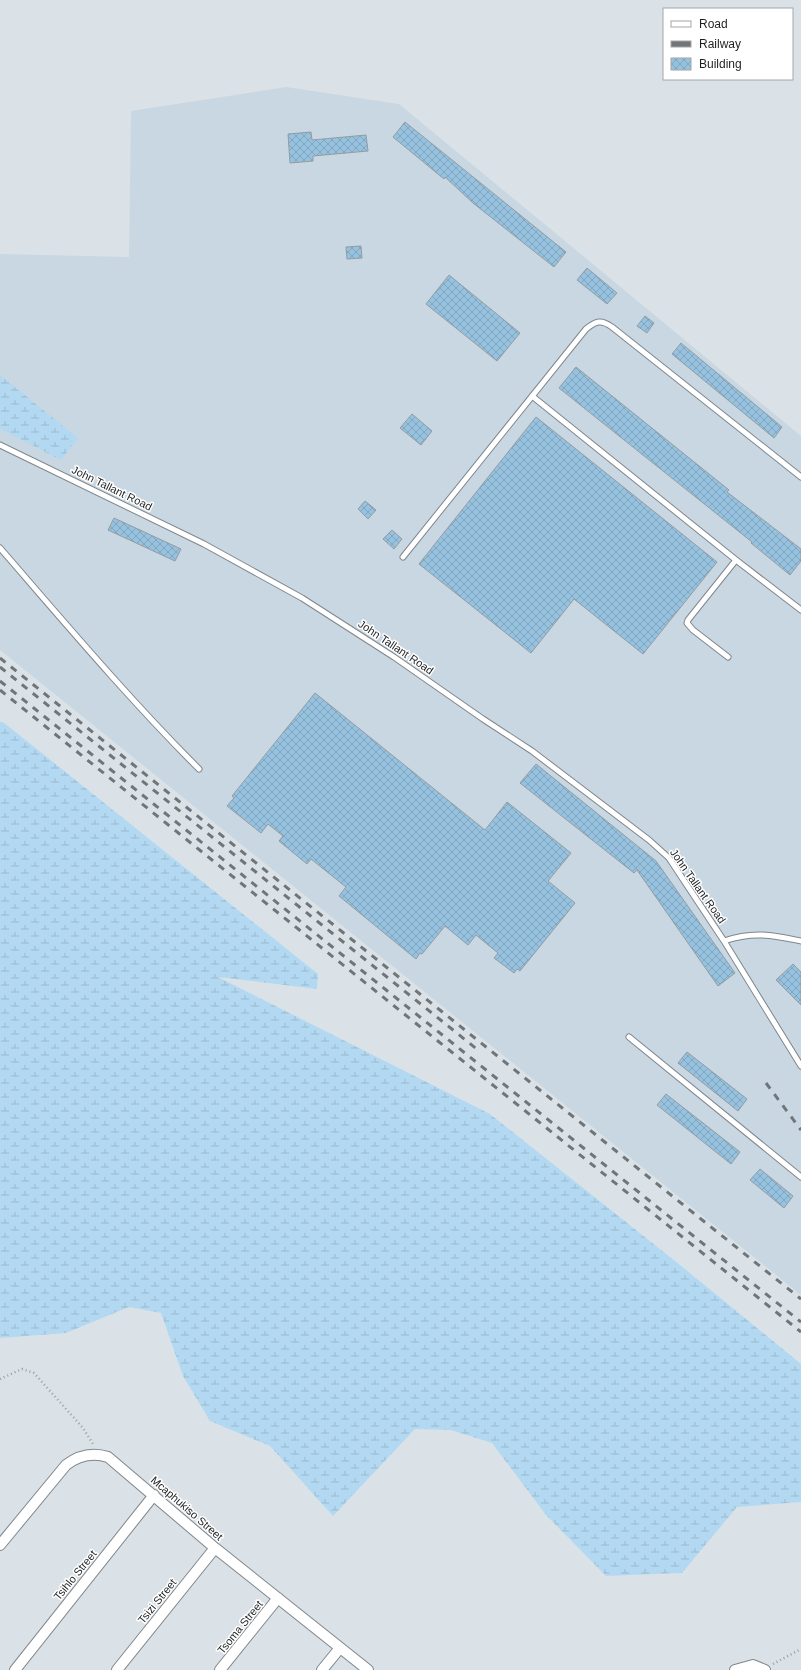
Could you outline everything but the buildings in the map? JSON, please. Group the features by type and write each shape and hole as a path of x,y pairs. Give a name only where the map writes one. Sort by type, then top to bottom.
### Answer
{"street":[{"name":"Mcaphukiso Street","path":"97,1453 108,1457 116,1463 216,1548 368,1670"},
{"path":"0,1545 66,1465 75,1458 97,1453"},
{"name":"Tsihlo Street","path":"15,1670 154,1495"},
{"name":"Tsizi Street","path":"117,1670 216,1548"},
{"name":"Tsoma Street","path":"220,1670 278,1598"},
{"path":"322,1670 340,1648"},
{"path":"735,1670 753,1665 765,1670"}],"lane":[{"path":"403,557 586,329 595,323 603,322 612,327 801,477"},
{"path":"532,396 736,560 801,610"},
{"name":"John Tallant Road","path":"0,444 204,544 302,598 394,657 532,751 660,849 669,858 724,941 801,1066"},
{"path":"0,548 134,700 200,769"},
{"path":"728,657 693,630 687,623 736,560"},
{"name":"John Tallant Road","path":"724,941 747,935 760,934 801,941"},
{"path":"629,1037 801,1177"}],"path":[{"path":"0,1379 22,1369 34,1373 83,1428 90,1438 97,1453"},
{"path":"765,1670 801,1649"}],"shaded area":[{"path":"286,87 399,104 801,436 801,1295 0,650 0,254 129,257 131,111"}],"green space":[{"path":"0,375 78,438 61,460 0,429"},
{"path":"0,722 3,722 318,974 317,989 218,977 490,1114 685,1269 801,1364 801,1502 737,1507 682,1573 606,1576 546,1515 492,1443 451,1430 415,1429 333,1516 270,1446 210,1421 183,1376 161,1313 129,1307 66,1333 0,1338"}],"railway":[{"path":"0,658 801,1299"},
{"path":"0,667 478,1050"},
{"path":"0,681 801,1322"},
{"path":"0,690 801,1332"},
{"path":"766,1083 801,1130"}]}
